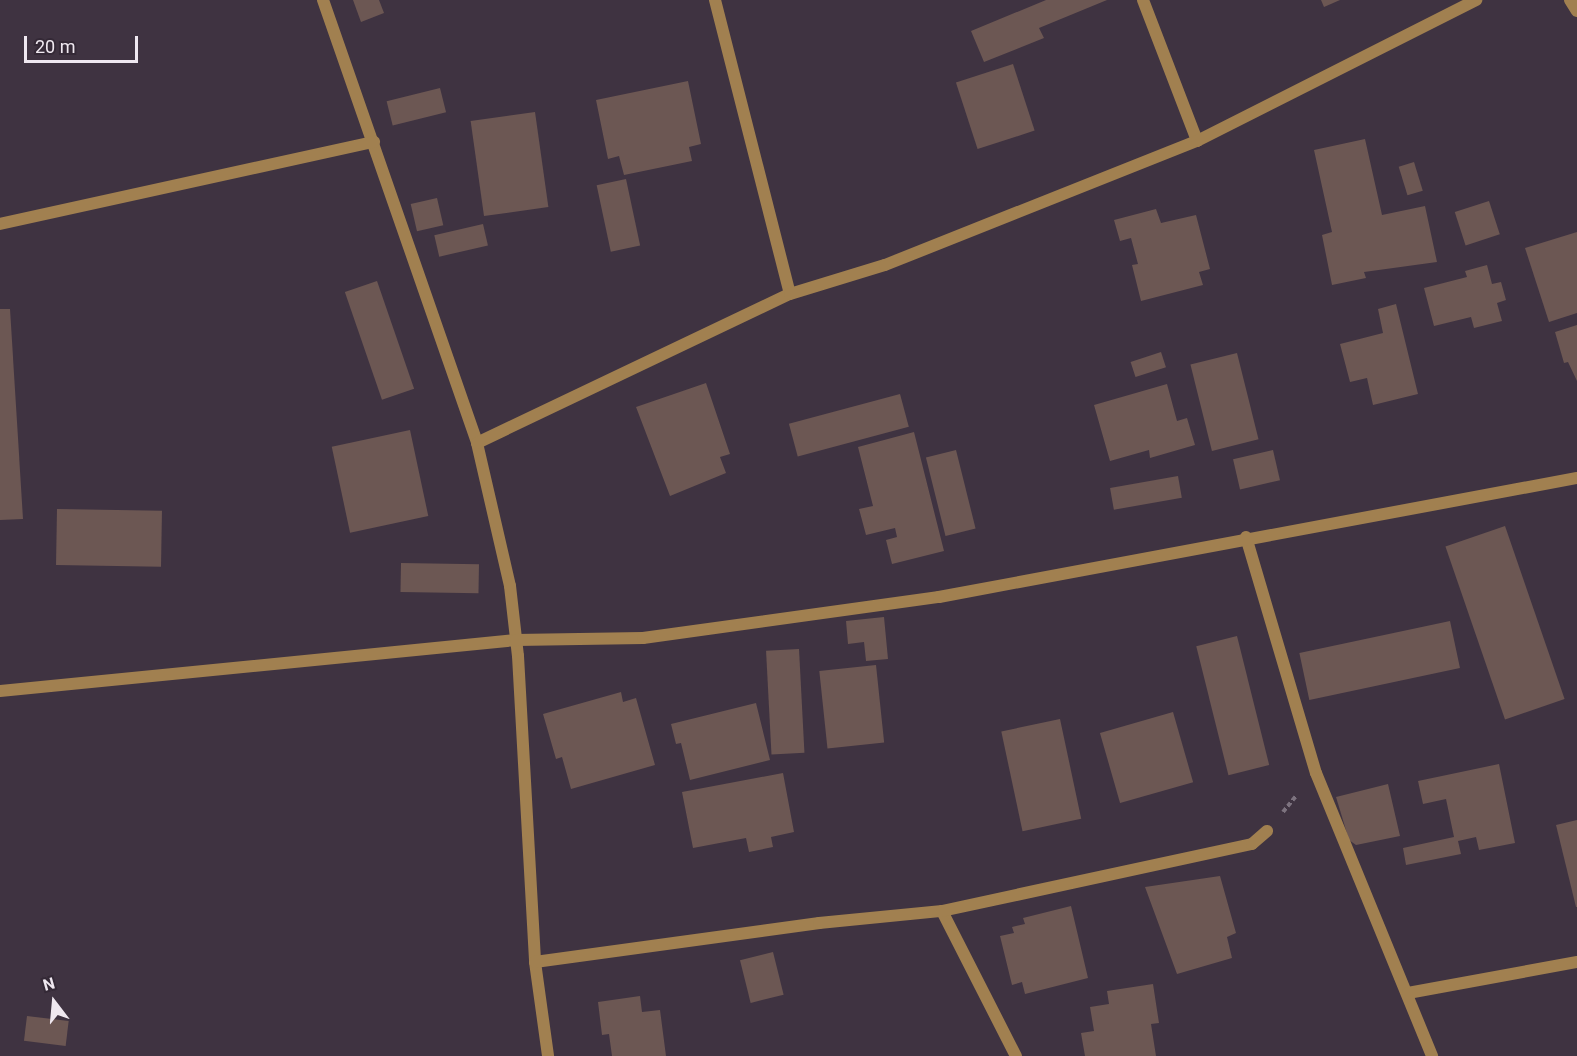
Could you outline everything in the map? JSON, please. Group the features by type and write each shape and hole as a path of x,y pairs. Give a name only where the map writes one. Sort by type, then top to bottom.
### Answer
{"street":[{"path":"323,0 477,443 510,586 516,640 535,962 548,1056"},
{"path":"714,0 790,294"},
{"path":"1143,0 1197,141"},
{"path":"477,443 790,294 885,265 1197,141 1476,0"},
{"path":"1570,0 1577,11"},
{"path":"0,224 374,142"},
{"path":"0,691 516,640 643,638 939,597 1246,537 1577,478"},
{"path":"1246,537 1316,773 1432,1056"},
{"path":"535,962 819,923 942,911 1252,844 1267,831"},
{"path":"942,911 1016,1056"},
{"path":"1408,993 1577,962"}],"path":[{"path":"1267,831 1316,773"}],"building":[{"path":"353,0 379,0 384,13 361,22"},
{"path":"1046,0 1107,0 1039,28 1044,38 984,62 971,31"},
{"path":"1321,0 1340,0 1324,7"},
{"path":"1013,64 1035,131 978,149 956,83"},
{"path":"688,81 701,144 689,147 692,161 624,175 619,156 608,159 596,100"},
{"path":"440,88 446,112 393,126 387,101"},
{"path":"535,112 548,207 484,216 471,121"},
{"path":"1365,139 1382,215 1425,206 1437,262 1364,272 1366,278 1332,285 1322,235 1332,232 1314,150"},
{"path":"1414,162 1423,191 1407,195 1399,167"},
{"path":"626,179 640,246 611,252 597,185"},
{"path":"437,198 443,225 417,231 411,204"},
{"path":"1489,201 1500,234 1466,245 1455,212"},
{"path":"1156,209 1161,223 1196,215 1210,269 1199,272 1203,285 1141,301 1132,265 1138,264 1131,238 1120,241 1114,220"},
{"path":"483,224 488,245 439,257 434,235"},
{"path":"1577,232 1577,313 1549,322 1525,248"},
{"path":"1487,265 1492,284 1501,282 1506,300 1497,303 1502,321 1474,328 1471,317 1434,326 1424,288 1467,277 1465,271"},
{"path":"377,281 414,389 382,400 345,292"},
{"path":"1396,304 1418,394 1373,405 1367,378 1350,382 1340,344 1383,333 1378,309"},
{"path":"0,309 10,309 23,519 0,520"},
{"path":"1577,325 1577,381 1568,362 1564,363 1555,332"},
{"path":"1161,352 1166,367 1136,377 1131,362"},
{"path":"1237,353 1259,439 1212,451 1190,365"},
{"path":"706,383 730,454 720,457 726,473 670,496 636,407"},
{"path":"1167,384 1177,421 1187,418 1195,445 1150,458 1149,450 1110,461 1094,405"},
{"path":"900,394 909,427 798,457 789,424"},
{"path":"410,430 428,516 350,533 332,447"},
{"path":"914,432 944,551 892,564 886,540 897,537 895,528 866,535 859,509 873,506 858,447"},
{"path":"956,450 976,529 946,536 926,457"},
{"path":"1273,450 1280,480 1240,489 1233,459"},
{"path":"1178,476 1182,498 1114,510 1110,488"},
{"path":"57,509 162,511 161,567 56,565"},
{"path":"1505,526 1565,699 1505,720 1445,547"},
{"path":"401,563 479,564 478,593 400,592"},
{"path":"884,617 888,659 866,661 864,642 848,644 846,621"},
{"path":"1450,621 1460,668 1309,700 1299,653"},
{"path":"1237,636 1269,765 1228,775 1196,646"},
{"path":"799,649 804,753 771,755 766,651"},
{"path":"876,665 884,743 827,749 819,671"},
{"path":"621,692 623,702 636,698 655,765 571,789 562,757 556,759 543,714"},
{"path":"756,703 770,760 690,780 681,743 676,744 671,724"},
{"path":"1173,712 1193,782 1120,803 1100,733"},
{"path":"1060,719 1081,819 1023,831 1001,731"},
{"path":"1499,764 1515,843 1479,850 1476,837 1458,841 1461,854 1406,865 1403,848 1454,837 1446,799 1423,804 1418,781"},
{"path":"783,773 794,832 771,837 773,847 749,852 746,838 693,848 682,792"},
{"path":"1388,784 1400,836 1356,845 1349,840 1336,797"},
{"path":"1577,820 1577,907 1576,907 1556,825"},
{"path":"1220,876 1236,933 1227,937 1232,958 1177,974 1145,887"},
{"path":"1071,906 1088,978 1025,994 1022,982 1012,985 1000,936 1014,933 1012,927 1025,924 1023,918"},
{"path":"773,952 784,995 751,1003 740,960"},
{"path":"1153,984 1159,1023 1151,1024 1156,1056 1085,1056 1081,1033 1094,1031 1090,1007 1109,1004 1107,991"},
{"path":"640,996 642,1012 660,1010 666,1056 612,1056 609,1034 602,1035 598,1002"},
{"path":"27,1016 69,1021 66,1046 24,1041"}]}
